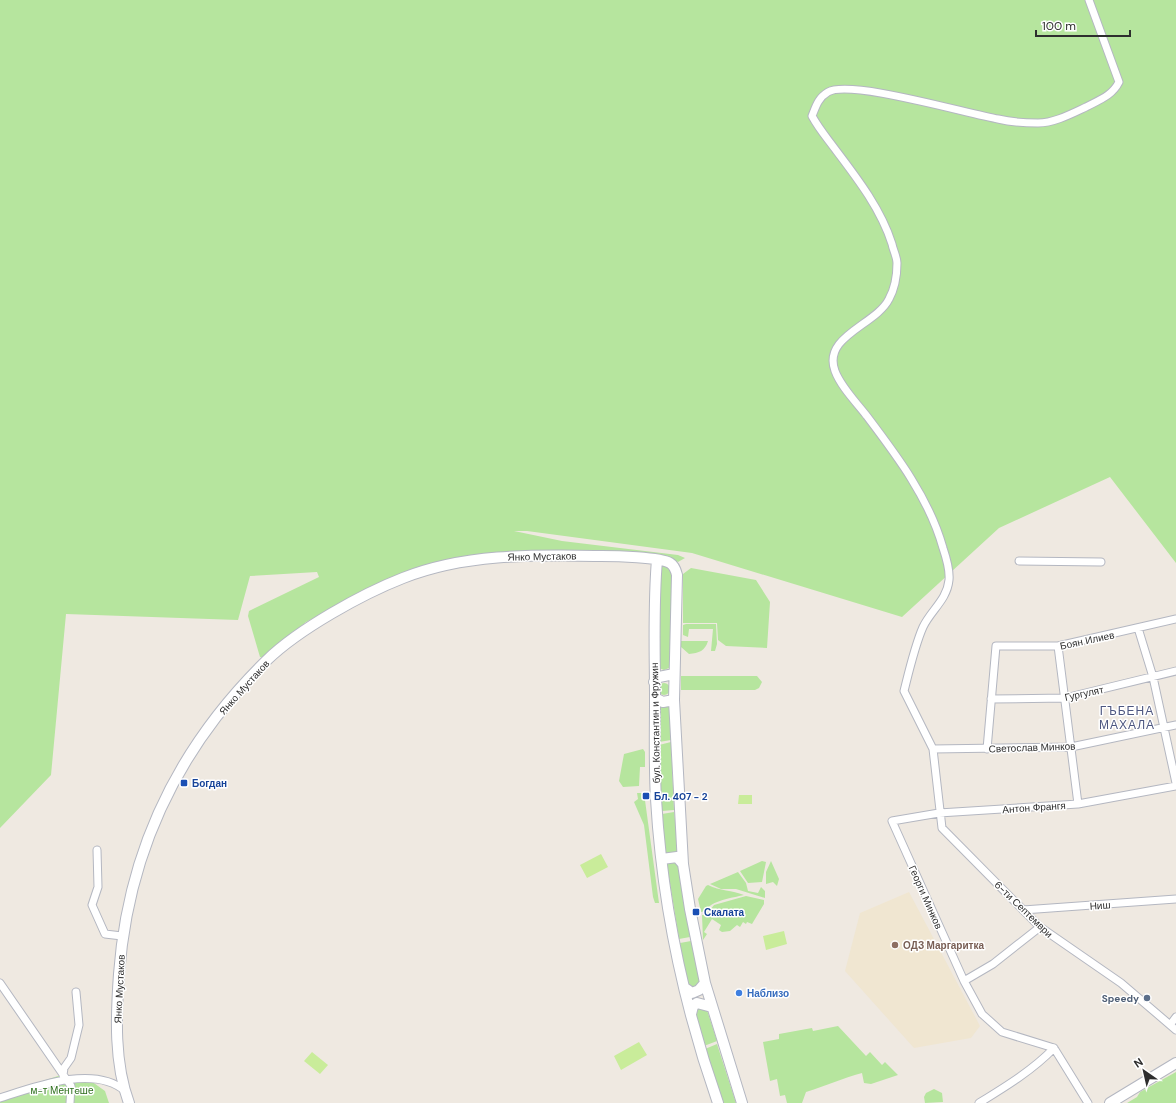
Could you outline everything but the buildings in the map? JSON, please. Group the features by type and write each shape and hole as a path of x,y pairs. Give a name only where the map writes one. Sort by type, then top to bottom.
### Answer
{"street":[{"path":"933,749 904,691 923,626 946,594 949,579 946,556 938,530 922,496 901,461 844,385 835,371 833,359 836,345 874,316 889,300 896,283 897,262 889,236 874,205 835,148 818,128 812,116 817,101 829,91 846,89 887,94 999,120 1038,123 1051,122 1077,112 1108,96 1116,89 1120,82 1089,0"},
{"name":"Янко Мустаков","path":"130,1103 125,1091 118,1048 117,1016 122,936 134,882 152,827 174,783 197,744 235,695 269,658 308,629 374,590 404,577 445,564 511,556 542,555 613,556 657,560"},
{"name":"бул. Константин и Фружин","path":"718,1103 691,1014 667,906 656,796 654,620 657,560 669,562 673,565 677,575 674,700 683,864 690,909 705,983 742,1103"},
{"path":"1019,561 1101,562"},
{"name":"Боян Илиев","path":"991,699 996,646 1058,646 1176,619"},
{"path":"1138,628 1153,677 1176,783"},
{"path":"1058,646 1078,804"},
{"name":"Гургулят","path":"991,699 1065,698 1176,671"},
{"path":"654,682 657,678 663,676 672,680 674,679"},
{"path":"655,698 663,702 674,700"},
{"path":"987,749 991,699"},
{"name":"Светослав Минков","path":"933,749 1071,747 1176,725"},
{"name":"6-ти Септември","path":"933,749 942,828 1040,927 1120,983 1176,1030"},
{"name":"Антон Франгя","path":"892,821 940,813 1078,804 1176,786"},
{"name":"Георги Минков","path":"892,821 964,981 982,1014 1002,1032 1054,1048"},
{"path":"97,850 98,887 92,905 105,934 122,936"},
{"path":"662,860 677,857 683,864"},
{"name":"Ниш","path":"1023,910 1176,899"},
{"path":"964,981 993,964 1040,927"},
{"path":"0,983 71,1086 70,1103"},
{"path":"685,988 692,993 699,990 705,983"},
{"path":"64,1077 64,1068 71,1058 79,1025 76,992"},
{"path":"691,1014 693,1006 697,1003 712,1007"},
{"path":"1170,1025 1176,1016"},
{"path":"979,1103 1013,1081 1046,1056 1054,1048 1088,1103"},
{"path":"1110,1103 1176,1063"},
{"path":"0,1098 64,1077 100,1080 119,1086 125,1091"}],"shaded area":[{"name":"ОДЗ Маргаритка","path":"909,892 980,1026 971,1038 914,1048 845,971 860,913"}],"green space":[{"path":"0,0 1176,0 1176,563 1110,477 999,528 902,617 692,553 527,531 514,531 562,541 678,555 685,558 678,562 672,559 507,555 371,588 306,622 265,658 260,657 248,616 249,611 319,577 317,572 250,576 238,620 66,614 51,775 0,828"},
{"path":"665,564 672,570 671,664 669,668 664,670 659,668 658,571 661,565"},
{"path":"691,568 756,580 770,602 767,648 726,646 718,640 717,623 683,623 683,574"},
{"path":"716,624 717,644 715,651 711,651 713,629 689,629 688,637 683,635 683,625"},
{"path":"681,641 708,641 701,651 689,654 681,647"},
{"path":"681,676 757,676 762,682 759,688 755,690 681,690"},
{"path":"666,683 669,684 669,694 662,695 659,694 658,687 659,684"},
{"path":"658,706 671,707 671,740 659,742"},
{"path":"671,742 674,810 662,811 659,745"},
{"path":"643,749 645,752 645,767 640,767 639,786 623,787 619,781 624,754"},
{"path":"637,793 644,793 659,903 655,903 653,897 644,825 634,802 638,799"},
{"path":"739,795 752,795 752,804 738,804"},
{"path":"674,812 679,854 666,856 662,814"},
{"path":"601,854 608,867 587,878 580,865"},
{"path":"670,859 678,864 690,937 679,939 667,865"},
{"path":"762,861 766,862 762,882 748,883 740,871"},
{"path":"771,861 779,879 777,886 773,882 766,884 766,872"},
{"path":"738,872 746,883 748,891 758,893 761,887 765,891 765,898 736,889 721,889 710,884"},
{"path":"708,885 744,895 717,902 708,907 705,911 701,912 698,899"},
{"path":"746,896 764,900 764,904 752,924 747,922 746,924 743,922 740,927 737,925 730,931 722,932 719,930 721,925 712,919 704,932 707,934 703,940 702,915 706,915 714,905"},
{"path":"784,931 787,944 766,950 763,936"},
{"path":"691,941 700,982 698,987 692,988 687,985 680,943"},
{"path":"697,1007 707,1010 717,1041 704,1046 694,1014"},
{"path":"838,1026 866,1056 870,1052 882,1065 885,1062 898,1075 871,1084 864,1083 862,1073 806,1092 802,1103 787,1103 785,1095 780,1096 777,1079 770,1081 763,1042 779,1039 779,1034 812,1028 813,1031"},
{"path":"639,1042 647,1055 621,1070 614,1056"},
{"path":"717,1044 736,1103 722,1103 705,1049"},
{"path":"312,1052 328,1065 320,1074 304,1061"},
{"path":"1176,1072 1176,1103 1127,1103 1137,1097 1140,1092"},
{"name":"м-т Ментeше","path":"58,1076 91,1081 105,1091 109,1103 0,1103 0,1095"},
{"path":"934,1089 942,1093 943,1102 925,1103 924,1097 926,1093"}],"place":[{"name":"Богдан","path":"184,783"},
{"name":"Бл. 407 - 2","path":"646,796"},
{"name":"Скалата","path":"696,912"},
{"name":"ОДЗ Маргаритка","path":"895,945"},
{"name":"Наблизо","path":"739,993"},
{"name":"Speedy","path":"1147,998"}],"district":[{"name":"ГЪБЕНА МАХАЛА","path":"1127,718"}]}
